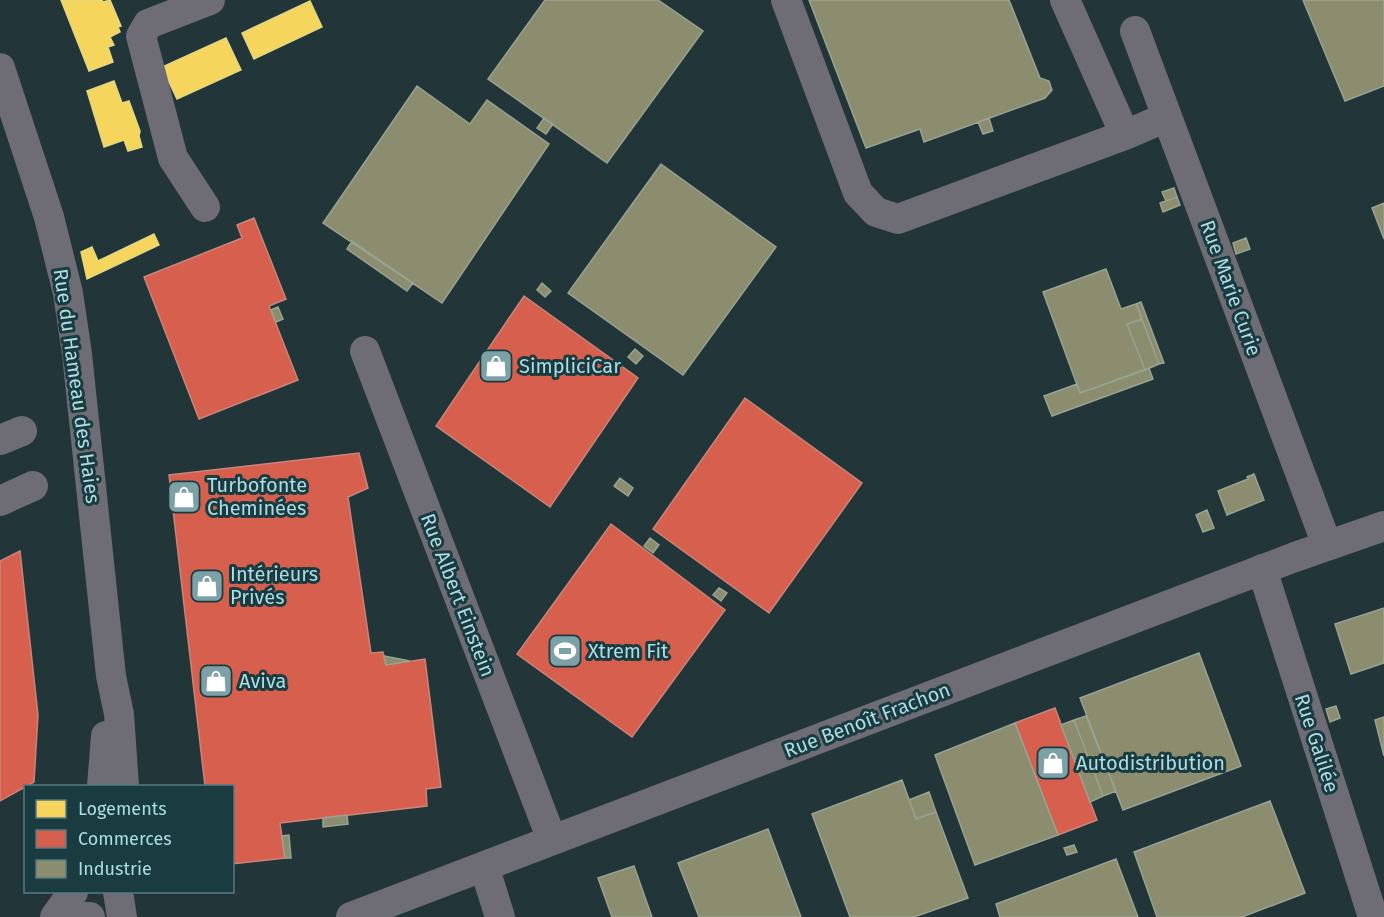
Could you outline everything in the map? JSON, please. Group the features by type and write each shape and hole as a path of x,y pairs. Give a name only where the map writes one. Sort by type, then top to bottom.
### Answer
{"street":[{"path":"205,207 173,158 141,36 148,24 210,0"},
{"path":"786,0 858,193 876,212 898,219 1125,135 1167,117"},
{"path":"1065,0 1125,135"},
{"name":"Rue Marie Curie","path":"1135,32 1327,545"},
{"name":"Rue du Hameau des Haies","path":"0,68 49,217 68,293 75,337 111,676 120,722 124,785"},
{"name":"Rue Albert Einstein","path":"365,351 552,840"},
{"path":"0,501 33,486"},
{"name":"Rue Benoît Frachon","path":"351,917 1262,569 1384,526"},
{"name":"Rue Galilée","path":"1262,569 1373,917"},
{"name":"Rue du Hameau des Haies","path":"102,785 111,676"},
{"path":"484,866 500,917"},
{"path":"55,917 72,893"},
{"path":"118,893 122,917"},
{"path":"69,917 90,917"}],"building: Logements":[{"path":"61,0 102,0 103,2 110,0 121,26 118,27 120,32 110,37 114,45 108,47 113,62 89,71"},
{"path":"310,1 322,27 254,59 242,33"},
{"path":"226,38 241,70 177,99 162,67"},
{"path":"114,81 122,103 129,101 140,131 142,147 128,151 124,140 104,147 87,91"},
{"path":"154,234 159,245 87,279 81,252 92,247 98,261"}],"building: Commerces":[{"path":"254,218 286,299 269,306 298,380 199,419 144,277 242,238 237,225"},
{"path":"524,296 638,378 550,507 436,426"},
{"path":"745,398 862,483 769,613 653,529"},
{"path":"359,453 368,488 348,497 371,653 383,652 386,665 425,659 441,787 426,789 427,806 280,823 285,858 234,864 234,785 205,785 169,475"},
{"path":"611,524 725,610 632,737 517,654"},
{"path":"20,551 38,715 34,782 24,785 24,788 0,801 0,561"},
{"name":"Autodistribution","path":"1055,708 1097,820 1058,835 1015,723"}],"building: Industrie":[{"path":"545,0 658,0 703,31 607,163 488,79"},
{"path":"809,0 1009,0 1040,78 1049,81 1052,90 1045,98 924,142 920,129 866,148"},
{"path":"1303,0 1384,0 1384,86 1345,101"},
{"path":"417,86 470,124 487,100 549,144 442,303 323,223"},
{"path":"544,118 553,124 546,134 537,128"},
{"path":"989,118 993,131 983,134 978,122"},
{"path":"661,164 776,247 683,375 568,293"},
{"path":"1174,188 1177,197 1166,201 1162,192"},
{"path":"1177,197 1180,205 1163,212 1160,203"},
{"path":"1384,203 1384,239 1372,208"},
{"path":"1246,238 1250,249 1236,254 1233,243"},
{"path":"352,241 413,283 407,291 347,249"},
{"path":"1106,269 1121,309 1136,304 1142,319 1127,324 1145,370 1080,393 1043,292"},
{"path":"542,283 551,291 545,297 537,290"},
{"path":"1141,302 1164,363 1159,364 1136,304"},
{"path":"278,307 283,319 276,322 271,310"},
{"path":"1142,319 1159,364 1145,370 1127,324"},
{"path":"635,349 643,356 636,364 628,357"},
{"path":"1149,368 1153,379 1052,416 1044,396 1077,384 1080,393"},
{"path":"1254,474 1264,500 1227,515 1218,491 1248,479 1247,477"},
{"path":"620,478 633,488 628,496 614,486"},
{"path":"1207,510 1214,528 1203,532 1196,515"},
{"path":"650,538 659,545 653,553 644,546"},
{"path":"719,588 727,593 721,601 713,595"},
{"path":"1384,608 1384,663 1351,674 1335,624"},
{"path":"1199,653 1241,766 1123,810 1080,698"},
{"path":"384,656 410,661 386,665"},
{"path":"1336,706 1340,718 1330,722 1326,709"},
{"path":"1086,716 1116,791 1103,796 1074,720"},
{"path":"1384,717 1384,756 1375,720"},
{"path":"1074,720 1103,796 1090,802 1061,725"},
{"path":"1015,723 1058,835 975,865 935,755"},
{"path":"902,780 916,819 936,812 968,898 914,917 850,917 812,814"},
{"path":"929,792 936,812 916,819 909,800"},
{"path":"1270,801 1305,893 1242,917 1157,917 1134,852"},
{"path":"347,815 348,824 323,827 323,818"},
{"path":"768,829 801,917 699,917 678,863"},
{"path":"289,835 291,858 285,858 282,836"},
{"path":"1074,845 1077,852 1067,855 1064,848"},
{"path":"1116,859 1138,917 1000,917 996,904"},
{"path":"634,866 652,917 612,917 598,878"}],"place":[{"name":"SimpliciCar","path":"496,366"},
{"name":"Turbofonte Cheminées","path":"184,497"},
{"name":"Intérieurs Privés","path":"207,586"},
{"name":"Xtrem Fit","path":"565,651"},
{"name":"Aviva","path":"216,681"},
{"name":"Autodistribution","path":"1053,763"}]}
